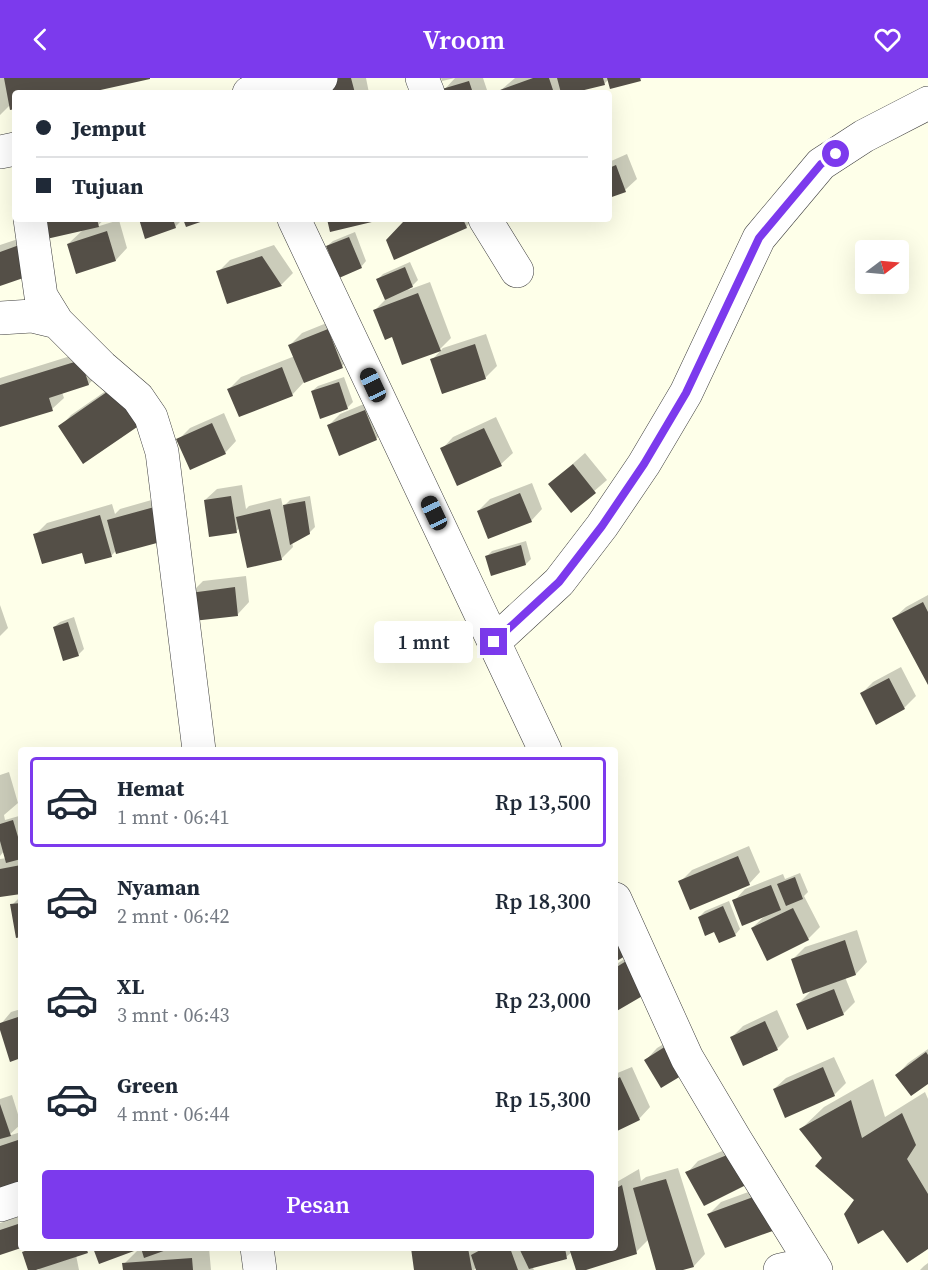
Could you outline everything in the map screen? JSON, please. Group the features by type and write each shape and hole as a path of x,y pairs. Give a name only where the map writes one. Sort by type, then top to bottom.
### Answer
{"street":[{"path":"263,90 321,78"},
{"path":"494,642 559,582 602,526 644,464 686,393 759,238 821,164 864,136 928,103"},
{"path":"30,222 41,296 57,322 102,367 138,398 151,417 157,432 162,452 199,747"},
{"path":"295,222 544,747"},
{"path":"487,222 517,271"},
{"path":"0,318 32,316 57,322"},
{"path":"618,906 687,1058 814,1266 780,1270"},
{"path":"0,1205 18,1199"},
{"path":"257,1251 260,1270"}],"building":[{"path":"4,78 150,78 100,90 12,90 12,110 10,110"},
{"path":"331,78 351,78 354,90 326,90"},
{"path":"533,78 549,78 553,90 500,90"},
{"path":"557,78 603,78 605,85 584,90 560,90"},
{"path":"607,78 640,78 641,81 610,89"},
{"path":"469,81 472,90 442,90"},
{"path":"616,165 626,192 612,197 612,167"},
{"path":"38,222 98,222 99,227 42,240"},
{"path":"140,222 174,222 176,228 145,239"},
{"path":"184,222 200,222 186,227"},
{"path":"328,222 372,222 330,232"},
{"path":"403,222 464,222 467,228 394,260 386,240"},
{"path":"107,231 116,261 76,274 67,244"},
{"path":"349,237 362,268 339,278 326,246"},
{"path":"22,244 32,275 0,286 0,252"},
{"path":"262,256 282,286 227,304 216,271"},
{"path":"405,267 413,287 385,300 376,279"},
{"path":"418,293 441,351 402,365 392,337 385,340 373,310"},
{"path":"328,329 343,368 304,383 288,345"},
{"path":"475,344 486,379 442,394 430,359"},
{"path":"81,360 89,385 49,398 53,411 0,427 0,385"},
{"path":"282,367 293,396 239,417 227,389"},
{"path":"339,382 348,409 320,419 311,391"},
{"path":"114,387 140,425 83,464 58,426"},
{"path":"365,410 377,440 339,456 327,425"},
{"path":"212,423 226,454 190,470 176,439"},
{"path":"484,428 502,466 457,486 440,448"},
{"path":"573,464 596,493 571,513 548,484"},
{"path":"520,493 532,522 488,539 477,511"},
{"path":"231,496 237,533 209,537 204,500"},
{"path":"305,501 310,534 290,545 283,505"},
{"path":"158,506 168,540 116,554 107,520"},
{"path":"270,509 282,560 247,568 236,517"},
{"path":"100,515 112,557 85,564 82,553 42,564 33,534"},
{"path":"521,545 526,565 491,576 485,556"},
{"path":"235,587 238,616 193,621 190,593"},
{"path":"923,602 928,612 928,685 892,618"},
{"path":"68,622 79,656 63,661 53,627"},
{"path":"889,678 905,709 876,725 860,693"},
{"path":"13,820 18,837 18,860 6,863 0,841 0,824"},
{"path":"738,856 750,885 690,910 678,881"},
{"path":"18,866 18,894 0,897 0,869"},
{"path":"795,877 803,899 786,906 777,884"},
{"path":"771,885 781,910 742,926 732,900"},
{"path":"18,903 18,938 16,938 10,904"},
{"path":"723,906 736,936 719,943 714,932 705,936 698,917"},
{"path":"793,908 809,940 767,961 751,928"},
{"path":"618,930 632,952 618,960"},
{"path":"845,940 856,975 803,994 791,959"},
{"path":"631,958 651,991 618,1010 618,966"},
{"path":"834,989 844,1015 807,1030 796,1004"},
{"path":"18,1017 18,1059 10,1062 0,1023"},
{"path":"765,1021 778,1050 743,1066 730,1037"},
{"path":"674,1041 691,1070 661,1088 644,1060"},
{"path":"926,1052 928,1055 928,1084 911,1096 895,1075"},
{"path":"823,1067 835,1096 785,1118 773,1089"},
{"path":"620,1077 640,1120 618,1131 618,1078"},
{"path":"851,1100 862,1138 902,1113 916,1145 907,1159 928,1194 928,1249 907,1263 883,1230 858,1244 844,1214 854,1200 815,1166 822,1158 799,1129"},
{"path":"0,1104 11,1136 0,1139"},
{"path":"18,1140 18,1182 0,1188 0,1146"},
{"path":"737,1151 752,1182 704,1206 685,1172"},
{"path":"666,1179 694,1267 683,1270 656,1270 633,1188"},
{"path":"622,1185 637,1254 586,1270 576,1270 570,1251 618,1251 618,1187"},
{"path":"764,1193 784,1227 725,1248 707,1214"},
{"path":"18,1224 18,1249 0,1255 0,1230"},
{"path":"87,1251 88,1253 36,1270 28,1270 22,1252"},
{"path":"94,1251 134,1251 99,1264"},
{"path":"142,1251 164,1251 144,1258"},
{"path":"411,1251 469,1251 472,1270 414,1270"},
{"path":"478,1251 511,1251 518,1270 476,1270 471,1255"},
{"path":"520,1251 566,1251 567,1259 529,1269"},
{"path":"192,1258 193,1270 123,1270 122,1263"}],"route":[{"path":"494,642 559,582 602,526 644,464 686,393 759,238 821,164 836,154"}]}
